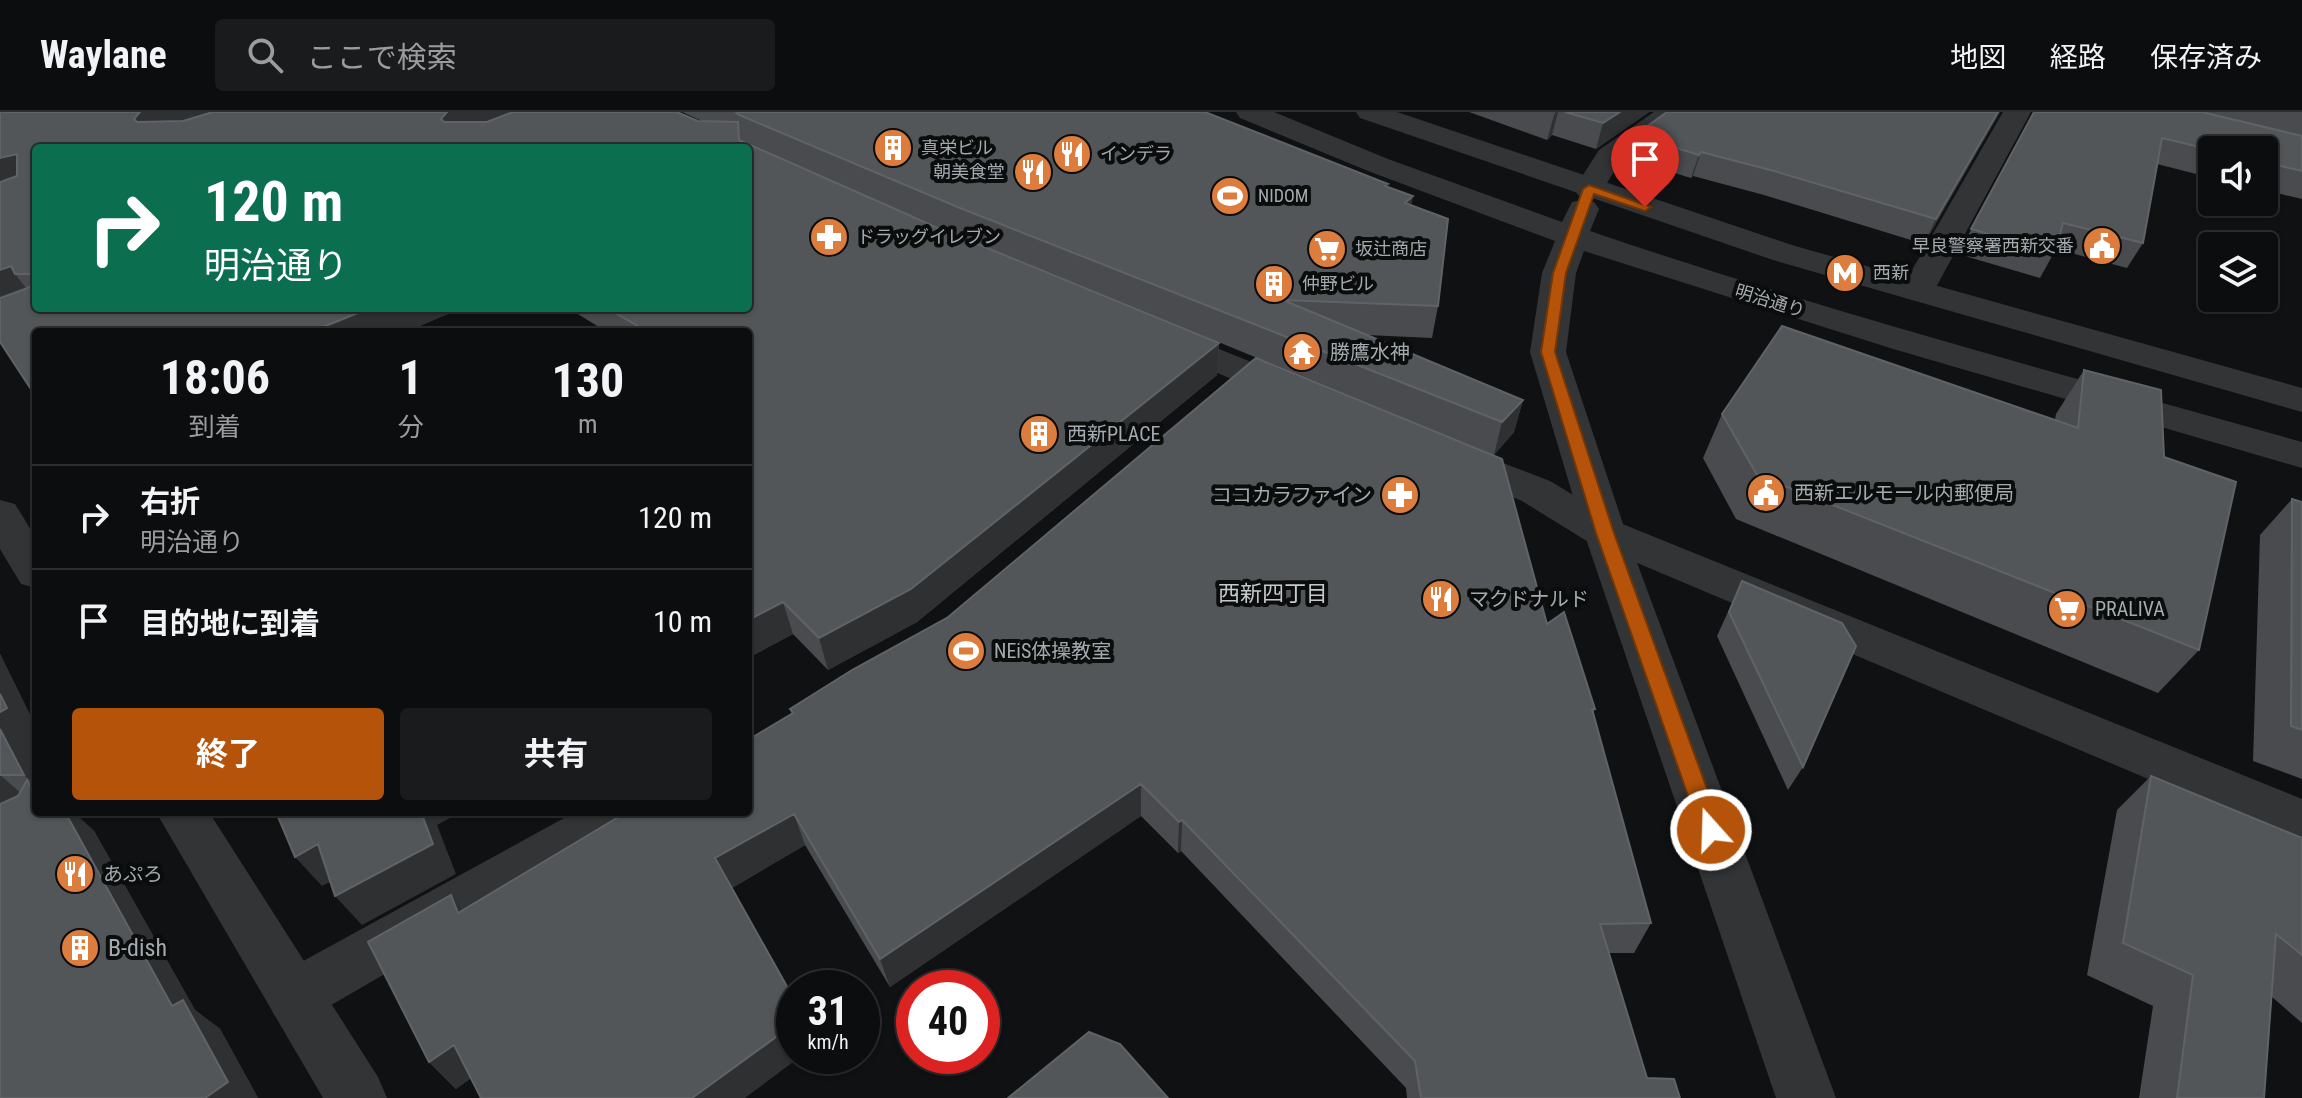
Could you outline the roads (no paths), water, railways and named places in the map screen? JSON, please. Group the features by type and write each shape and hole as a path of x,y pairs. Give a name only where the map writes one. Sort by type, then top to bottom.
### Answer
{"street":[{"name":"明治通り","path":"1250,112 1315,141 1574,238 1756,298 2302,455"},
{"path":"1370,112 1784,253 2302,400"},
{"path":"1672,112 1609,156 1589,189 1559,273 1548,352 1605,533 1806,1098"},
{"path":"1917,291 2017,112"},
{"path":"1129,323 1333,408"},
{"path":"1212,402 1247,373"},
{"path":"1420,444 1536,491 1605,533 2302,822"},
{"path":"0,514 32,566"},
{"path":"183,816 357,1098"},
{"path":"294,996 614,816"}],"place":[{"name":"真栄ビル","path":"893,148"},
{"name":"インデラ","path":"1072,154"},
{"name":"朝美食堂","path":"1033,172"},
{"name":"NIDOM","path":"1230,196"},
{"name":"ドラッグイレブン","path":"829,237"},
{"name":"早良警察署西新交番","path":"2102,246"},
{"name":"坂辻商店","path":"1327,249"},
{"name":"西新","path":"1845,273"},
{"name":"仲野ビル","path":"1274,284"},
{"name":"勝鷹水神","path":"1302,352"},
{"name":"西新PLACE","path":"1039,434"},
{"name":"西新エルモール内郵便局","path":"1766,493"},
{"name":"ココカラファイン","path":"1400,495"},
{"name":"マクドナルド","path":"1441,599"},
{"name":"PRALIVA","path":"2067,609"},
{"name":"NEiS体操教室","path":"966,651"},
{"name":"あぷろ","path":"75,874"},
{"name":"B-dish","path":"80,948"}],"district":[{"name":"西新四丁目","path":"1273,593"}]}
